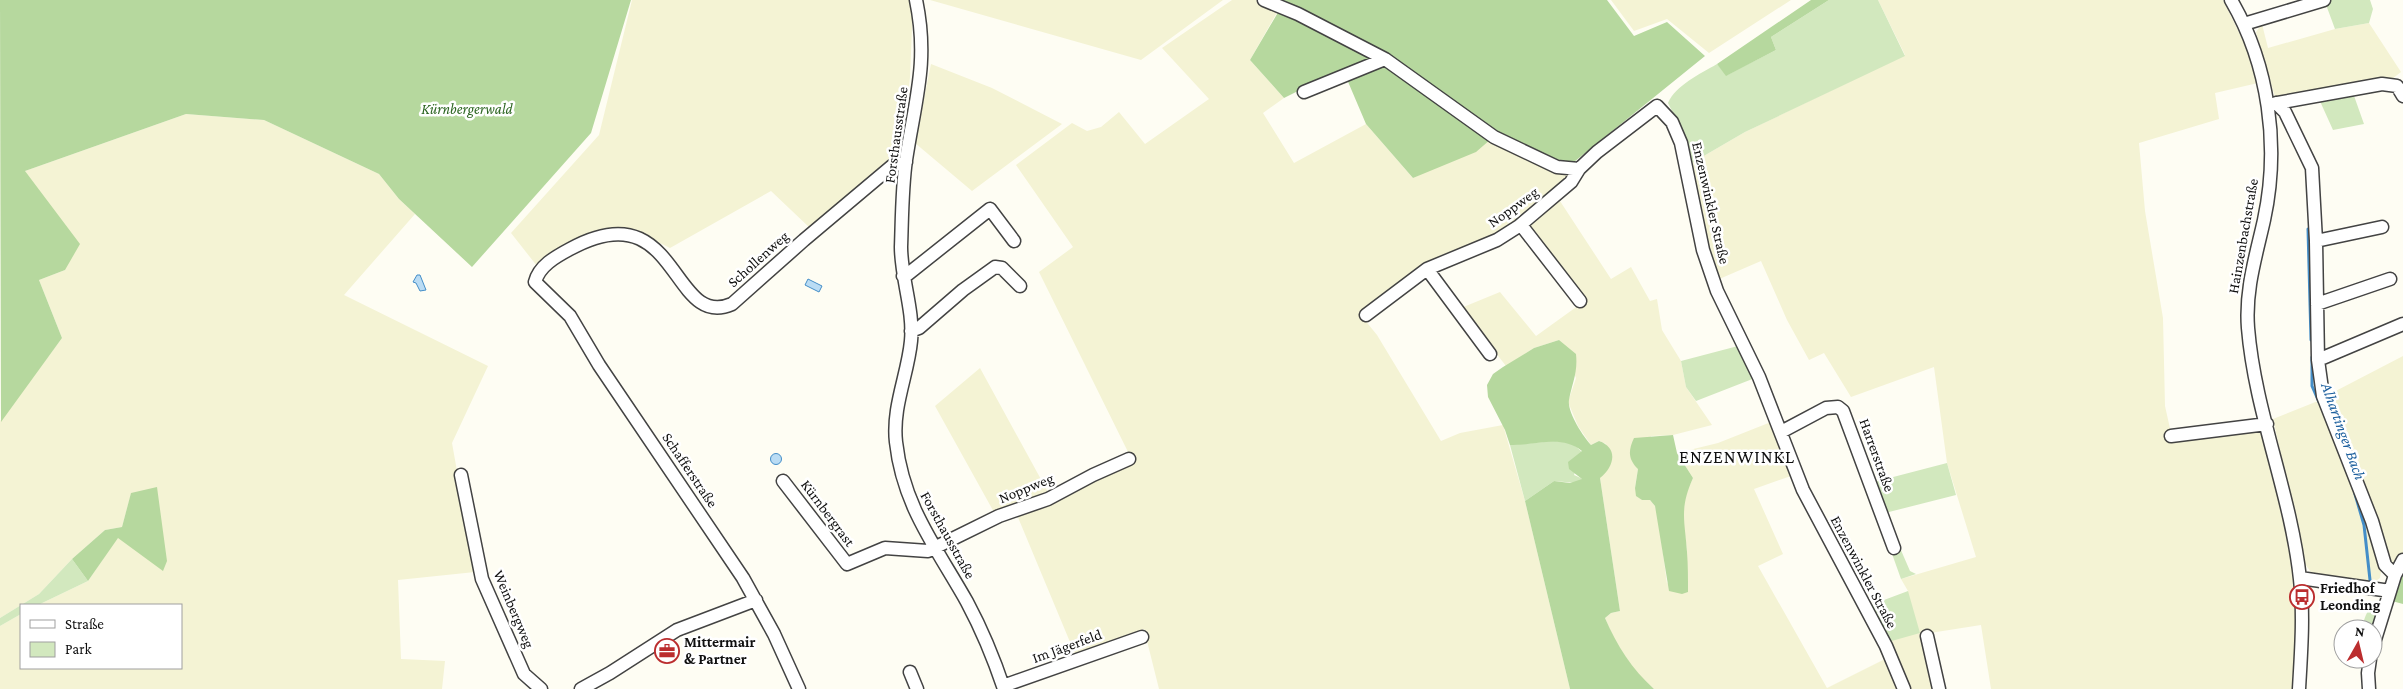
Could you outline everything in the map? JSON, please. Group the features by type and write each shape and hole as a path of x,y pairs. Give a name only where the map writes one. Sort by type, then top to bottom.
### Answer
{"street":[{"name":"Forsthausstraße","path":"916,0 922,29 922,67 906,162 901,246 903,276 912,331 896,416 896,439 900,470 908,496 934,548 978,622 1003,688"},
{"path":"1264,0 1298,14 1385,60 1494,137 1557,167 1579,169"},
{"name":"Hainzenbachstraße","path":"2231,0 2244,24 2271,104 2270,175 2265,212 2249,282 2247,316 2252,356 2300,578 2302,630 2299,689"},
{"path":"2244,24 2324,0"},
{"path":"1304,92 1385,60"},
{"path":"2271,104 2382,84 2397,86 2403,96"},
{"path":"2271,104 2285,112 2310,162 2316,241 2320,383 2328,410 2369,513 2384,565 2395,575"},
{"name":"Enzenwinkler Straße","path":"1579,169 1597,152 1657,106 1672,122 1684,156 1703,250 1717,291 1759,377 1803,490 1886,646 1904,689"},
{"name":"Schollenweg","path":"536,282 540,270 569,250 600,236 623,234 643,240 657,251 692,296 703,305 715,309 725,308 892,166 906,162"},
{"name":"Noppweg","path":"1366,315 1427,269 1497,240 1521,225 1571,182 1579,169"},
{"path":"903,276 990,210 1014,241"},
{"path":"1521,225 1580,301"},
{"path":"2316,241 2382,227"},
{"path":"912,331 919,328 963,290 995,267 1002,268 1020,286"},
{"path":"1427,269 1490,354"},
{"path":"2317,304 2390,279"},
{"name":"Schafferstraße","path":"536,282 570,316 599,365 683,488 756,600 794,675 798,689"},
{"path":"2318,360 2403,324"},
{"name":"Harrerstraße","path":"1781,432 1826,408 1838,406 1843,411 1894,548"},
{"path":"2171,436 2267,424"},
{"name":"Noppweg","path":"934,548 999,516 1048,499 1129,458"},
{"name":"Weinbergweg","path":"461,475 482,579 524,674 541,689"},
{"name":"Kürnbergrast","path":"783,481 847,564 885,548 928,550 934,548"},
{"path":"2381,619 2395,575 2403,560"},
{"path":"2300,578 2390,591"},
{"path":"581,689 610,673 677,630 756,600"},
{"path":"1927,636 1939,689"},
{"name":"Im Jägerfeld","path":"1003,688 1142,637"},
{"path":"2369,669 2369,689"},
{"path":"910,672 917,689"}],"green space":[{"name":"Kürnbergerwald","path":"0,0 631,0 591,133 472,267 399,199 379,174 264,120 186,114 25,171 80,244 65,270 39,280 62,338 1,422"},
{"path":"632,0 911,0 913,4 910,77 902,153 811,229 771,191 670,248 640,233 614,229 575,243 537,266 511,233 599,135"},
{"path":"930,0 1223,0 1141,60"},
{"path":"1232,0 1256,0 1279,9 1250,60 1284,98 1263,113 1294,163 1366,124 1413,178 1491,139 1570,175 1510,229 1439,256 1364,319 1377,335 1441,441 1460,433 1503,425 1525,501 1570,689 1159,689 1144,629 1075,654 1017,515 1132,460 1039,272 1073,247 1016,165 1072,123 1087,131 1101,127 1119,112 1145,144 1209,99 1162,48"},
{"path":"1281,0 1607,0 1634,36 1667,22 1705,56 1569,166 1494,131"},
{"path":"1611,0 1791,0 1709,53 1667,19 1634,31"},
{"path":"1811,0 1829,0 1771,37 1776,50 1726,76 1717,64"},
{"path":"1829,0 1878,0 1905,56 1745,132 1690,164 1675,117 1668,103 1677,91 1689,80 1717,64 1727,75 1776,50 1771,37"},
{"path":"1878,0 2223,0 2249,53 2258,83 2215,93 2219,119 2139,143 2145,211 2163,318 2165,406 2171,433 2257,430 2263,434 2292,548 2296,608 2298,609 2295,689 1991,689 1981,625 1930,633 1935,689 1908,689 1888,642 1908,591 1901,579 1976,557 1947,463 1934,367 1851,397 1824,353 1809,360 1787,320 1761,261 1717,280 1709,260 1690,164 1745,132 1905,55"},
{"path":"2331,0 2370,0 2373,9 2369,23 2335,29 2325,2"},
{"path":"1280,9 1376,58 1312,84 1284,98 1250,60"},
{"path":"2369,23 2401,72 2392,79 2275,97 2256,32 2262,24 2268,48 2335,29"},
{"path":"1384,62 1491,139 1476,152 1413,178 1366,124 1346,77"},
{"path":"931,64 992,88 1062,124 972,191 915,143"},
{"path":"2353,93 2364,124 2333,130 2319,99"},
{"path":"186,114 264,120 379,174 399,199 415,214 344,295 488,366 452,443 475,572 398,580 401,659 445,661 442,689 0,689 0,626 20,615 20,669 182,669 182,604 40,604 88,581 118,537 163,570 131,494 122,527 105,530 72,559 39,594 0,618 0,421 62,338 39,280 65,270 25,171"},
{"path":"1558,198 1611,279 1631,267 1650,301 1657,299 1662,330 1681,361 1686,387 1712,425 1673,435 1651,436 1638,469 1635,487 1642,500 1650,500 1655,506 1659,522 1667,584 1687,550 1682,513 1686,492 1693,478 1677,453 1718,443 1771,422 1791,476 1754,489 1783,554 1758,566 1827,688 1887,658 1900,689 1654,689 1636,673 1614,639 1605,618 1611,613 1620,611 1600,478 1606,444 1599,441 1591,445 1578,426 1568,402 1576,378 1559,340 1534,348 1506,366 1461,308 1500,292 1536,336 1586,300 1527,223"},
{"path":"1559,340 1576,354 1575,372 1569,400 1570,411 1591,445 1599,441 1610,448 1612,453 1609,469 1600,478 1620,611 1611,613 1605,618 1626,656 1654,689 1570,689 1525,501 1554,481 1570,483 1582,479 1569,469 1568,462 1582,451 1574,446 1557,442 1510,445 1505,430 1488,397 1487,385 1493,374 1534,348"},
{"path":"1738,346 1755,378 1696,401 1686,387 1681,361"},
{"path":"2403,356 2403,554 2396,563 2391,564 2328,395"},
{"path":"980,368 1049,494 995,514 935,406"},
{"path":"2323,399 2382,564 2380,578 2373,583 2313,575 2305,564 2273,419"},
{"path":"1673,435 1677,453 1693,478 1684,507 1688,592 1682,594 1669,591 1655,506 1650,500 1642,500 1636,496 1635,488 1638,469 1632,462 1630,455 1634,438"},
{"path":"1556,441 1572,443 1582,452 1574,475 1583,479 1576,483 1554,481 1525,501 1510,445"},
{"path":"1947,463 1956,495 1885,513 1874,482"},
{"path":"157,487 167,561 163,571 118,538 88,581 72,559 105,530 122,527 131,493"},
{"path":"1900,548 1910,571 1916,574 1901,579 1891,551"},
{"path":"72,559 88,581 40,604 23,604 39,594"},
{"path":"2403,569 2403,604 2392,601"},
{"path":"1908,591 1920,633 1888,642 1868,606"},
{"path":"2380,601 2376,619 2365,619 2370,608"},
{"path":"20,606 20,615 0,626 0,618"}],"water":[{"path":"417,275 420,275 426,290 420,291 416,283 413,282"},
{"path":"808,279 822,286 819,292 805,285"},
{"path":"776,453 782,459 776,465 770,459"}],"waterway":[{"name":"Alhartinger Bach","path":"2308,229 2311,340"},
{"name":"Alhartinger Bach","path":"2312,357 2312,386 2319,402"},
{"name":"Alhartinger Bach","path":"2355,494 2364,525 2370,580"}],"place":[{"name":"Friedhof Leonding","path":"2302,597"},
{"name":"Mittermair & Partner","path":"667,651"}],"district":[{"name":"ENZENWINKL","path":"1737,457"}]}
